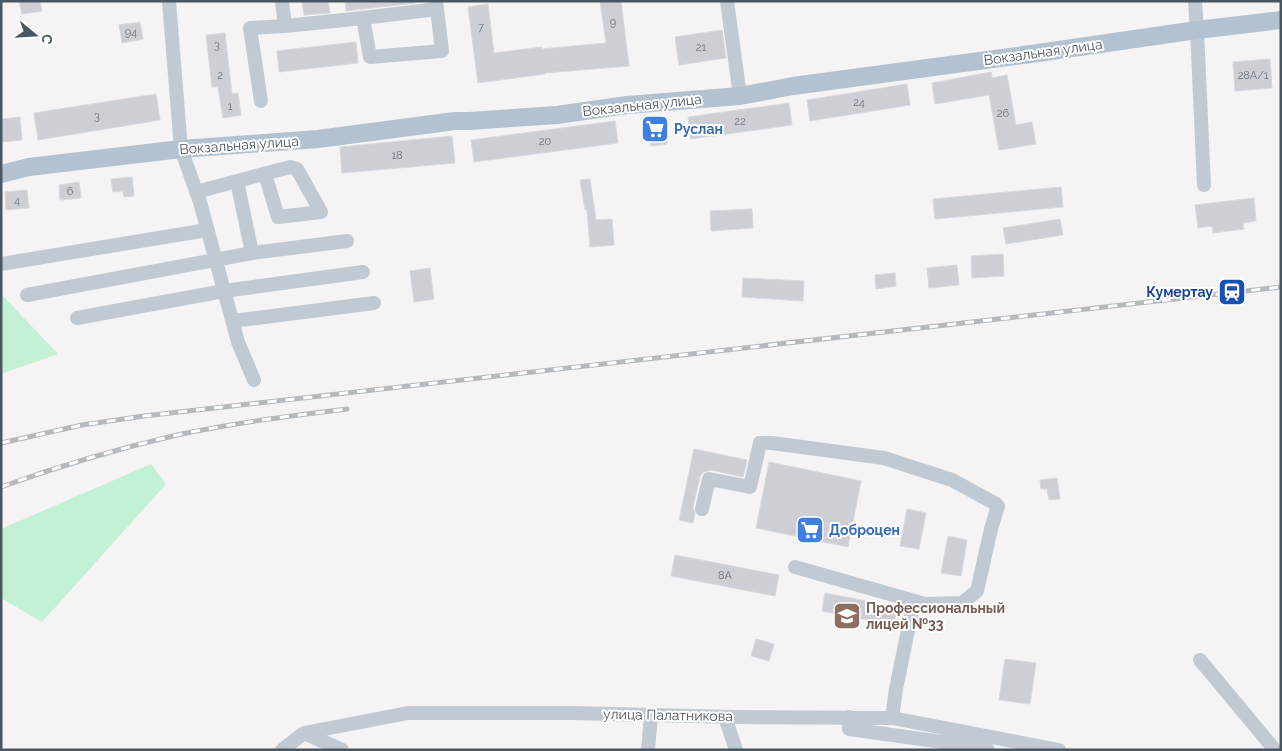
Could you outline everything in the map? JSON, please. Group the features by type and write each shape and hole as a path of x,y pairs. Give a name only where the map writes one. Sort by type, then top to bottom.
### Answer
{"main road":[{"name":"Вокзальная улица","path":"1,174 29,167 181,149 318,139 455,121 556,115 627,105 740,96 794,86 1281,20"}],"street":[{"path":"169,1 181,149 196,192 238,342 254,380"},
{"path":"282,1 284,26"},
{"path":"727,1 740,96"},
{"path":"1195,1 1204,185"},
{"path":"261,101 250,28 363,18 436,5 442,51 370,57 363,18"},
{"path":"196,192 265,174"},
{"path":"237,181 252,253"},
{"path":"1,264 207,230"},
{"path":"28,295 252,253 347,240"},
{"path":"77,318 224,291 363,272"},
{"path":"232,321 374,303"},
{"path":"702,509 708,479 750,487 760,443 884,458 952,480 998,506 977,591 962,604 925,604 795,568"},
{"path":"892,718 914,601"},
{"path":"1200,660 1275,750"},
{"name":"улица Палатникова","path":"282,750 408,713 892,718 1059,750"},
{"path":"648,750 651,715"},
{"path":"725,716 736,750"},
{"path":"849,717 849,729 988,750"},
{"path":"311,740 342,750"}],"green space":[{"path":"1,294 58,354 1,374"},
{"path":"151,464 166,484 42,622 1,598 1,529"}],"building":[{"path":"19,1 40,1 42,11 22,14"},
{"path":"302,1 328,1 330,13 304,15"},
{"path":"345,1 415,1 415,3 346,11"},
{"path":"600,1 621,1 629,66 545,73 478,83 468,7 488,4 494,53 542,47 542,49 606,43"},
{"path":"140,22 143,39 122,43 119,25"},
{"path":"722,30 726,58 679,65 675,37"},
{"path":"225,33 232,94 238,93 241,115 223,118 218,87 212,87 206,35"},
{"path":"356,42 358,63 279,72 277,51"},
{"path":"1270,59 1272,88 1235,91 1233,62"},
{"path":"991,72 992,78 1007,75 1016,125 1032,122 1036,144 999,150 989,95 935,104 932,83"},
{"path":"907,84 910,105 810,121 807,100"},
{"path":"156,94 160,120 38,140 34,113"},
{"path":"789,103 792,125 691,139 688,117"},
{"path":"20,117 22,140 1,142 1,119"},
{"path":"664,120 667,144 651,146 648,122"},
{"path":"615,121 618,143 474,162 471,140"},
{"path":"452,136 455,163 342,173 340,147"},
{"path":"132,177 134,196 124,197 123,191 113,192 111,179"},
{"path":"590,179 596,220 612,219 614,245 590,247 587,210 585,210 580,180"},
{"path":"79,182 81,198 60,200 59,185"},
{"path":"1061,187 1063,207 935,219 933,199"},
{"path":"27,190 29,208 6,210 5,192"},
{"path":"1254,198 1256,221 1243,223 1244,229 1213,233 1212,226 1198,228 1195,205"},
{"path":"752,209 753,228 711,231 710,211"},
{"path":"1060,219 1063,235 1006,244 1003,228"},
{"path":"1003,254 1004,276 972,278 971,256"},
{"path":"957,265 959,285 929,288 927,268"},
{"path":"430,268 434,299 414,302 410,271"},
{"path":"895,273 896,286 876,289 875,275"},
{"path":"743,278 804,281 803,301 742,297"},
{"path":"694,449 747,460 743,477 711,470 703,472 700,477 693,507 695,513 693,523 679,520"},
{"path":"769,462 861,481 848,547 756,528"},
{"path":"1057,478 1060,499 1049,500 1047,489 1041,489 1040,480"},
{"path":"907,509 926,513 919,549 900,546"},
{"path":"948,536 967,540 961,576 941,573"},
{"path":"675,555 779,575 775,596 671,576"},
{"path":"825,593 897,607 894,625 822,611"},
{"path":"756,639 774,644 769,661 751,656"},
{"path":"1005,659 1036,663 1030,704 999,700"}],"railway":[{"path":"1,443 82,425 144,416 1281,287"},
{"path":"1,487 88,458 177,435 240,423 347,409"}],"place":[{"name":"Руслан","path":"655,129"},
{"name":"Кумертау","path":"1232,292"},
{"name":"Доброцен","path":"810,530"},
{"name":"Профессиональный лицей №33","path":"847,616"}]}
